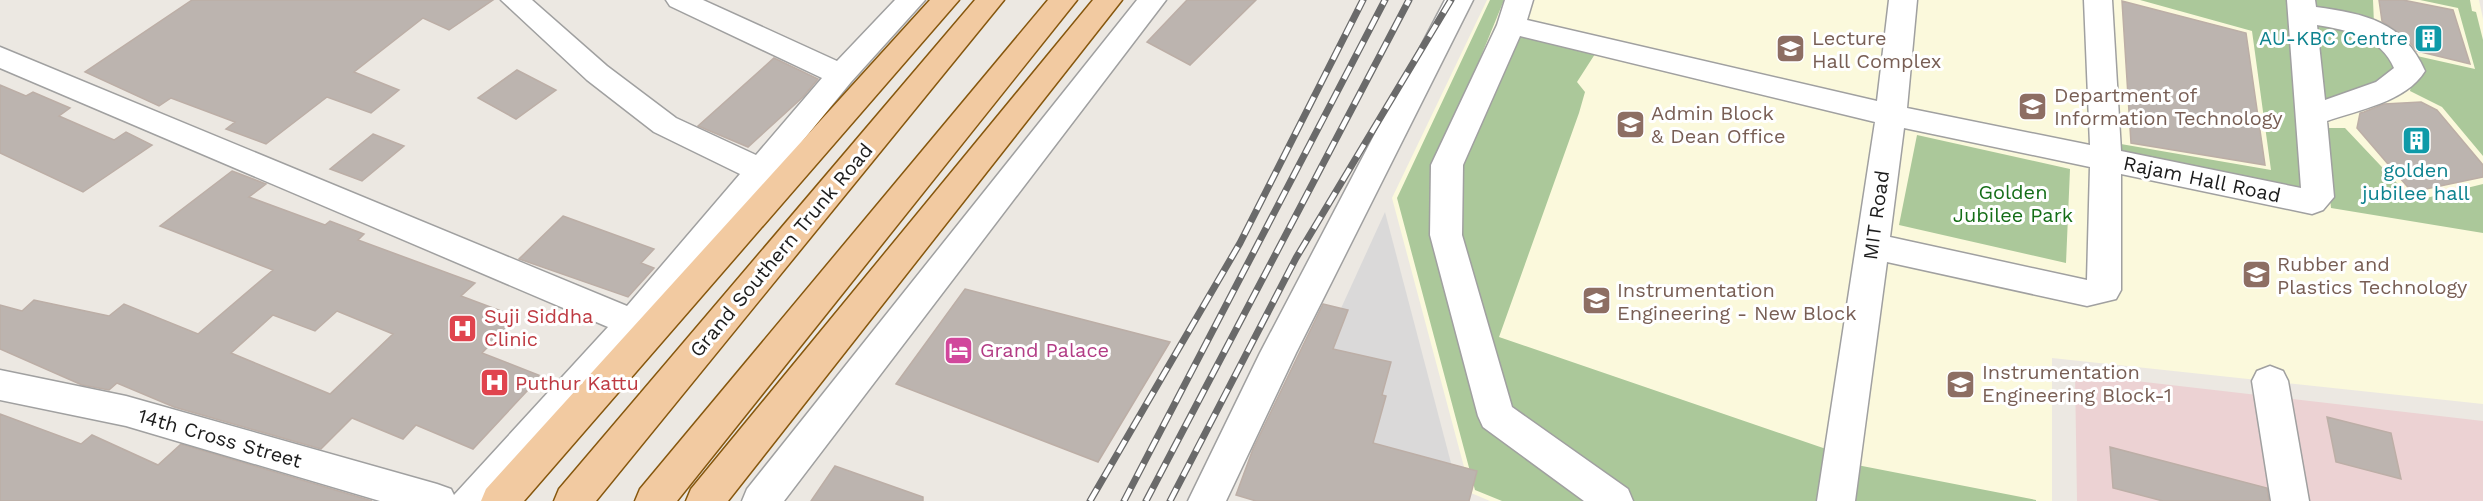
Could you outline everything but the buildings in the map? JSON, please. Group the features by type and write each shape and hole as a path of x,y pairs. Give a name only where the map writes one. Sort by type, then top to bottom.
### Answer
{"main road":[{"path":"500,501 945,0"},
{"name":"Grand Southern Trunk Road","path":"573,501 990,0"},
{"path":"654,501 1063,0"},
{"path":"705,501 1108,0"}],"street":[{"path":"515,0 597,73 665,125 761,171"},
{"path":"680,0 841,75"},
{"path":"470,501 633,323 841,75 911,0"},
{"path":"761,501 1152,0"},
{"path":"1206,501 1278,353 1459,0"},
{"name":"MIT Road","path":"1836,501 1891,115 1903,0"},
{"path":"1872,246 2087,293 2098,293 2104,290 2106,284 2106,158 2098,0"},
{"path":"2302,7 2353,21 2382,33 2406,57 2410,71 2386,89 2310,116"},
{"name":"Rajam Hall Road","path":"1515,12 1891,115 2312,202 2318,197 2302,7"},
{"path":"1515,12 1448,165 1446,235 1496,416 1614,501"},
{"path":"0,57 633,323"},
{"path":"2270,381 2290,501"},
{"name":"14th Cross Street","path":"0,385 126,411 437,501"}],"shaded area":[{"path":"1487,0 2479,0 2483,19 2483,404 2052,358 2052,501 1490,501 1471,493 1392,198"},
{"path":"1385,212 1461,501 1253,501"},
{"path":"2075,374 2483,421 2483,501 2077,501"}],"green space":[{"path":"1490,0 1504,0 1437,164 1488,422 1600,501 1502,501 1475,490 1397,198"},
{"path":"2140,0 2292,0 2306,193 2116,155 2115,143 2271,170 2252,31"},
{"path":"2310,0 2373,0 2374,24 2311,10"},
{"path":"2420,0 2470,0 2472,11 2476,12 2483,40 2483,156 2442,107 2410,91 2417,56 2475,69 2458,8"},
{"path":"2312,20 2383,42 2400,68 2383,84 2317,106"},
{"path":"1518,34 1595,54 1577,82 1585,92 1579,113 1499,337 1829,450 1821,501 1630,501 1510,411 1458,233 1461,166"},
{"path":"2323,128 2345,128 2414,201 2483,184 2483,233 2331,208"},
{"name":"Golden Jubilee Park","path":"1917,135 2070,169 2066,263 1899,225"},
{"path":"1857,465 2036,500 2036,501 1852,501"}],"railway":[{"path":"1090,501 1240,243 1363,0"},
{"path":"1124,501 1385,0"},
{"path":"1146,501 1409,0"},
{"path":"1170,501 1296,258 1451,0"}],"place":[{"name":"AU-KBC Centre","path":"2429,38"},
{"name":"Lecture Hall Complex","path":"1791,49"},
{"name":"Department of Information Technology","path":"2033,106"},
{"name":"Admin Block & Dean Office","path":"1630,125"},
{"name":"golden jubilee hall","path":"2416,140"},
{"name":"Rubber and Plastics Technology","path":"2256,275"},
{"name":"Instrumentation Engineering - New Block","path":"1596,301"},
{"name":"Suji Siddha Clinic","path":"463,328"},
{"name":"Grand Palace","path":"959,350"},
{"name":"Puthur Kattu","path":"494,383"},
{"name":"Instrumentation Engineering Block-1","path":"1961,384"}]}
